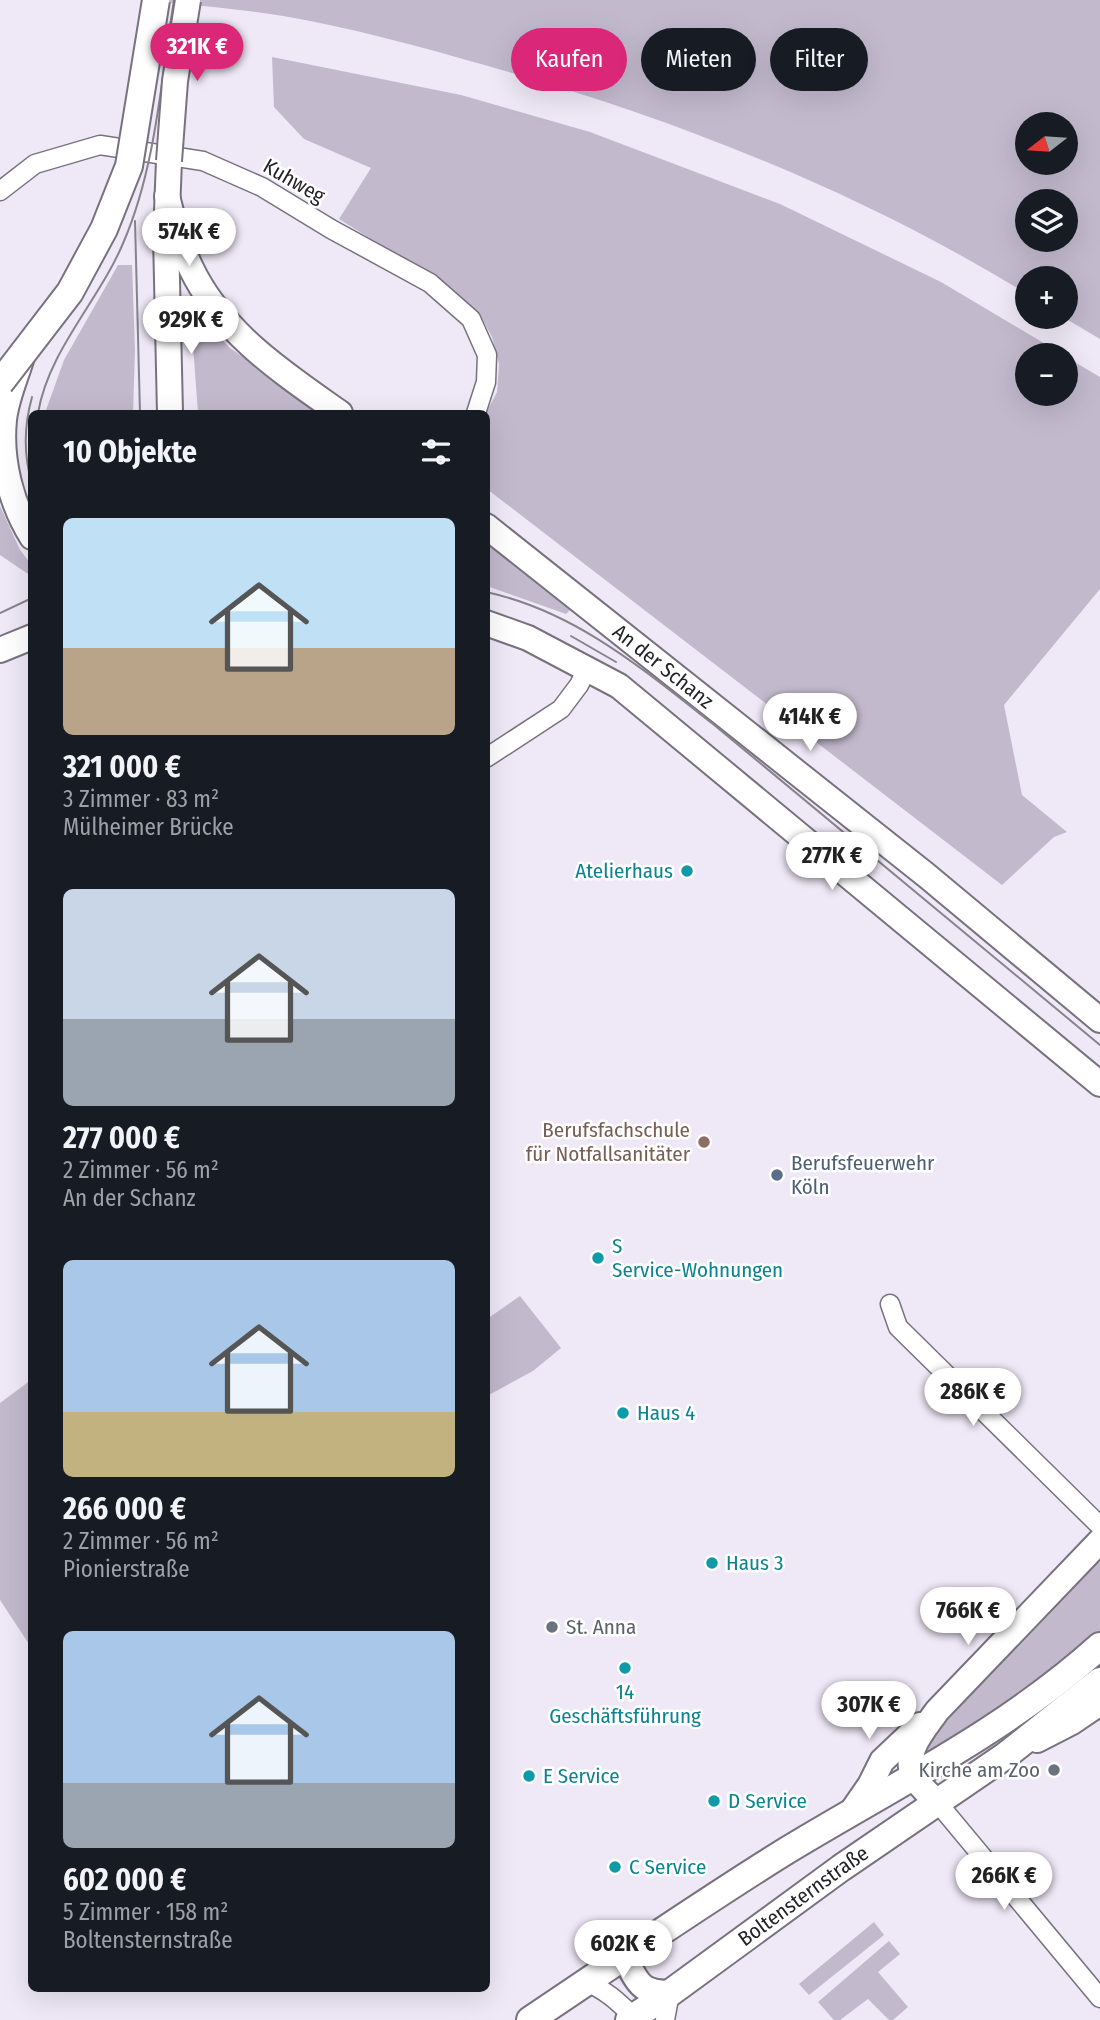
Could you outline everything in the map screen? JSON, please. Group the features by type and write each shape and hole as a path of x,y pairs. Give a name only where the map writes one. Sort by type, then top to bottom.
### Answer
{"main road":[{"path":"0,366 51,301 92,237 121,164 138,81 149,0"},
{"path":"0,383 70,292 104,229 129,166 156,0"},
{"path":"170,410 171,234 167,196 175,81 188,0"},
{"path":"171,234 211,302 238,335 285,374 336,410"},
{"path":"23,352 4,420 4,458 19,516 28,531"},
{"name":"An der Schanz","path":"490,529 926,875 1100,1020"},
{"path":"490,624 528,638 619,687 1100,1084"},
{"path":"0,650 28,639"},
{"path":"850,1814 870,1785 882,1761 907,1735 937,1711 1100,1541"},
{"name":"Boltensternstraße","path":"530,2020 785,1852 915,1777 1016,1712 1100,1646"},
{"name":"Boltensternstraße","path":"633,2019 841,1868 1005,1756 1100,1681"},
{"name":"Boltensternstraße","path":"1005,1756 1072,1722 1100,1703"},
{"path":"937,1711 916,1742 910,1758 915,1777 937,1802"},
{"path":"637,1947 629,1966 638,1983 651,1993 670,1993"}],"street":[{"name":"Kuhweg","path":"0,191 35,164 100,145 203,161 262,187 331,229 430,283 471,319 487,355 486,382 478,405"},
{"path":"490,755 561,709 587,669"},
{"path":"890,1304 898,1326 1100,1525"},
{"path":"937,1802 1100,1998"},
{"path":"586,1982 617,1999 633,2019"},
{"path":"665,2020 670,1993"}],"shaded area":[{"path":"141,0 1100,0 1100,339 1078,326 1078,266 1015,266 1015,287 964,257 833,191 697,135 570,91 627,91 627,28 511,28 511,73 361,32 265,13"},
{"path":"272,57 461,95 590,132 780,204 941,282 1015,326 1015,329 1020,329 1044,343 1015,343 1015,406 1078,406 1078,364 1100,377 1100,589 1004,705 1022,795 1067,832 1054,837 1002,885 490,491 490,410 488,410 497,392 499,364 492,337 479,313 451,289 339,219 371,168 304,139 274,107"},
{"path":"118,265 132,265 135,350 133,410 46,410 64,360"},
{"path":"190,306 230,348 319,410 198,410"},
{"path":"0,506 20,550 28,560 28,574 0,555"},
{"path":"490,541 573,607 566,614 490,587"},
{"path":"520,1296 561,1348 533,1371 490,1394 490,1317"},
{"path":"28,1382 28,1642 0,1600 0,1403"},
{"path":"1100,1558 1100,1633 1001,1713 927,1755 928,1743 945,1723 1019,1641"},
{"path":"874,1922 884,1935 809,1995 799,1984"},
{"path":"889,1941 900,1954 878,1972 908,2007 893,2020 889,2020 868,1999 840,2020 834,2020 818,2002"}],"tram line":[{"path":"39,410 53,367 114,263 135,212 156,122 174,0"},
{"path":"135,221 140,410"},
{"path":"29,410 32,397"},
{"path":"28,415 28,465"},
{"path":"490,593 549,613 579,628 661,683 1100,1045"},
{"path":"0,613 28,600"},
{"path":"571,636 616,662"}],"place":[{"name":"Atelierhaus","path":"687,871"},
{"name":"Berufsfachschule für Notfallsanitäter","path":"704,1142"},
{"name":"Berufsfeuerwehr Köln","path":"777,1175"},
{"name":"S Service-Wohnungen","path":"598,1258"},
{"name":"Haus 4","path":"623,1413"},
{"name":"Haus 3","path":"712,1563"},
{"name":"St. Anna","path":"552,1627"},
{"name":"14 Geschäftsführung","path":"625,1668"},
{"name":"Kirche am Zoo","path":"1054,1770"},
{"name":"E Service","path":"529,1776"},
{"name":"D Service","path":"714,1801"},
{"name":"C Service","path":"615,1867"}]}
